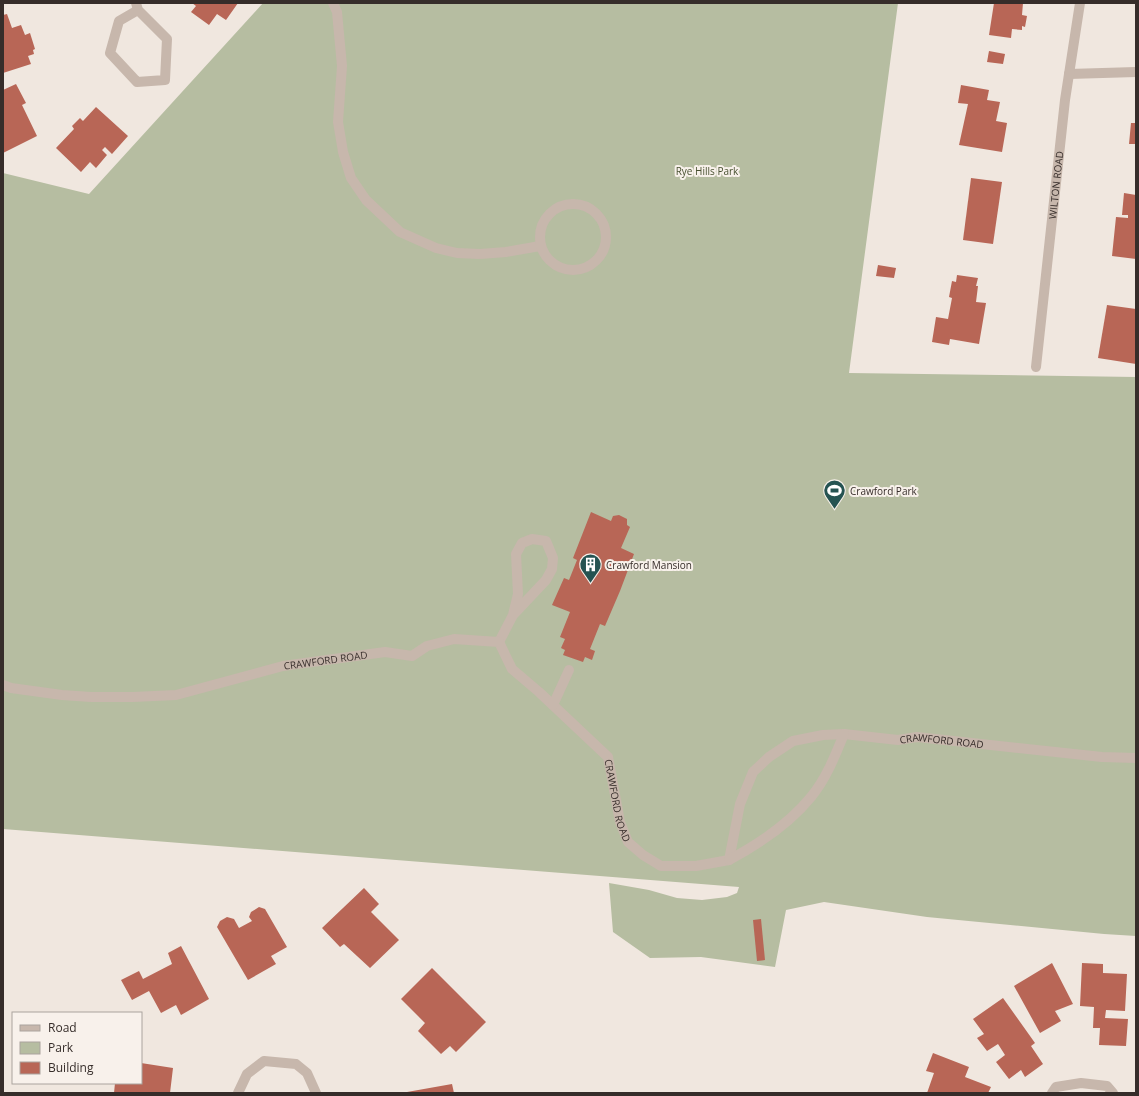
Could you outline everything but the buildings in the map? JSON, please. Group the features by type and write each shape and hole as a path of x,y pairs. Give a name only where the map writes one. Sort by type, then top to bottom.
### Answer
{"street":[{"path":"333,3 337,12 342,66 338,122 343,152 351,178 366,200 400,232 436,248 457,253 480,254 506,252 540,246"},
{"name":"WILTON ROAD","path":"1036,367 1069,74 1080,3"},
{"path":"137,7 168,39 165,80 137,82 110,53 120,21 137,7"},
{"path":"1069,74 1136,72"},
{"path":"567,204 587,206 596,213 602,221 606,232 602,252 595,261 576,270 566,269 556,265 547,258 540,246 540,229 544,220 550,212 567,204"},
{"path":"500,642 513,615 518,594 516,554 522,543 532,539 546,541 553,558 552,569 546,580 513,615"},
{"name":"CRAWFORD ROAD","path":"3,685 11,688 62,695 91,697 133,698 176,695 283,666 385,652 412,656 427,646 454,639 500,642 512,669 608,757 620,822 628,842 643,855 661,866 696,866 728,860 740,804 753,772 769,757 793,741 823,735 844,734 898,740 917,737 1102,758 1136,758"},
{"path":"553,705 569,670"},
{"path":"728,860 752,848 784,824 811,796 831,766 844,734"},
{"path":"238,1093 247,1074 264,1061 296,1064 307,1073 316,1093"},
{"path":"1052,1093 1056,1087 1081,1083 1107,1086 1113,1093"}],"green space":[{"name":"Crawford Park","path":"263,3 898,3 849,373 1136,377 1136,936 927,917 824,902 786,910 775,967 701,957 650,958 613,932 609,883 649,890 677,898 702,900 727,897 737,893 739,887 3,829 3,173 89,194"}],"place":[{"name":"Crawford Park","path":"834,510"},
{"name":"Crawford Mansion","path":"591,584"}],"park label":[{"name":"Rye Hills Park","path":"707,171"}]}
